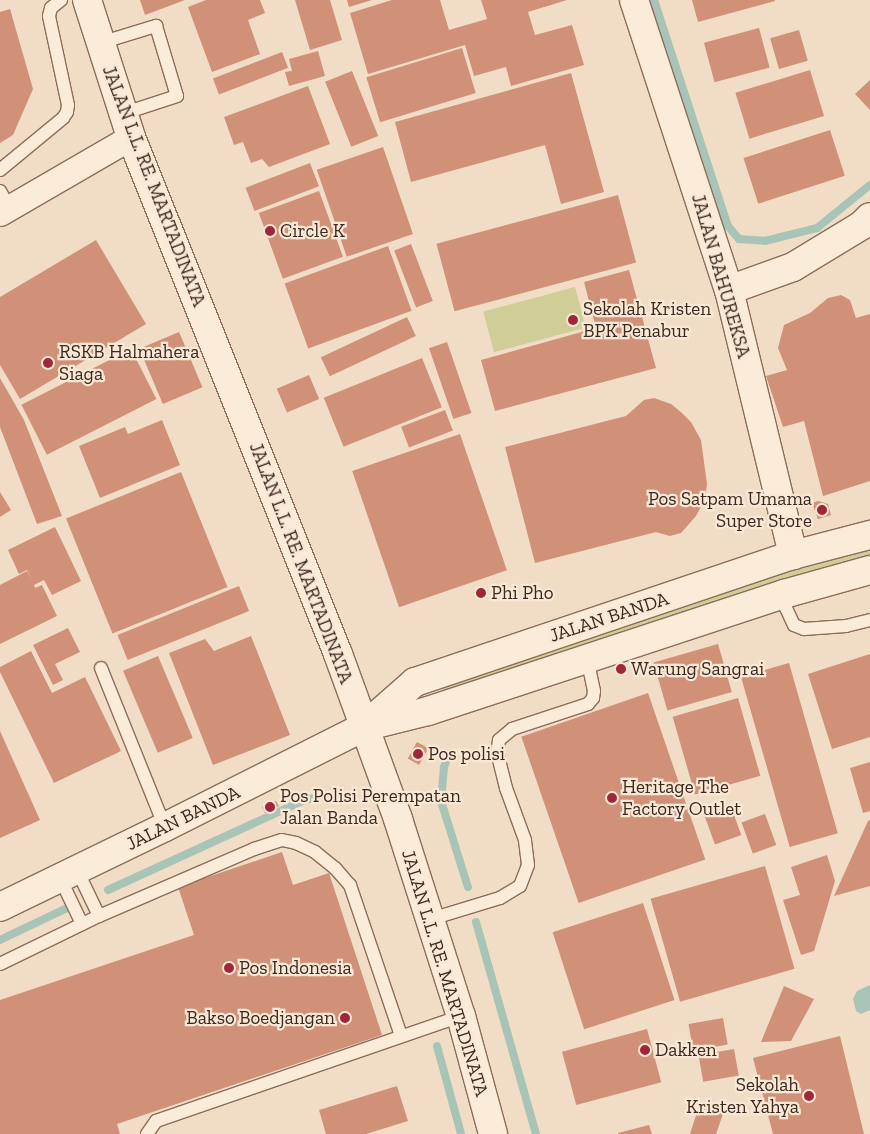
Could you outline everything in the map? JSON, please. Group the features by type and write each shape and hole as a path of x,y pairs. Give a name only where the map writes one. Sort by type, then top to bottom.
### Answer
{"street":[{"name":"JALAN L.L. RE. MARTADINATA","path":"86,0 126,126 330,634 398,820 461,1016 493,1134"},
{"name":"JALAN BAHUREKSA","path":"634,0 729,290 793,555"},
{"path":"3,204 126,126"},
{"path":"729,290 793,267 862,225 870,217"},
{"name":"JALAN BANDA","path":"364,727 415,682 793,555 870,535"},
{"name":"JALAN BANDA","path":"0,907 165,828 364,727 428,711 784,594 870,570"}],"lane":[{"path":"0,170 63,118 67,112 68,105 49,16 51,8 60,0"},
{"path":"100,43 156,26 177,96 126,126"},
{"path":"784,594 786,608 794,625 804,629 846,626 870,620"},
{"path":"431,919 491,902 520,886 528,865 525,840 499,762 497,753 499,740 512,729 588,704 594,698 594,691 587,658"},
{"path":"101,668 165,828"},
{"path":"0,964 99,916 254,849 282,840 296,843 314,852 335,868 350,886 401,1036"},
{"path":"69,874 99,916"},
{"path":"69,874 82,924"},
{"path":"147,1134 156,1121 461,1016"}],"shaded area":[{"path":"575,287 586,328 494,352 483,312"},
{"path":"870,542 870,562 446,696 441,685"},
{"path":"870,985 870,1010 861,1014 856,1011 853,999 857,991"}],"building":[{"path":"140,0 185,0 145,15"},
{"path":"206,0 260,0 265,13 248,20 260,54 212,72 188,7"},
{"path":"295,0 330,0 342,40 310,50"},
{"path":"347,0 372,0 349,7"},
{"path":"392,0 440,0 449,30 487,19 481,0 567,0 528,12 535,35 572,25 584,65 511,86 506,67 474,76 465,45 368,74 350,13"},
{"path":"692,0 775,0 775,1 698,22"},
{"path":"10,9 33,89 13,135 0,143 0,12"},
{"path":"759,28 770,68 715,82 704,43"},
{"path":"799,30 808,61 779,69 770,38"},
{"path":"462,48 476,93 380,122 366,77"},
{"path":"318,51 325,76 289,86 285,72 292,71 289,59"},
{"path":"282,52 288,68 219,94 213,79"},
{"path":"810,70 824,116 749,139 735,93"},
{"path":"352,71 378,136 351,147 325,82"},
{"path":"571,73 604,192 561,204 545,145 411,182 395,122"},
{"path":"870,80 870,110 855,94"},
{"path":"308,86 330,144 269,167 262,159 251,163 243,142 234,145 224,117"},
{"path":"830,130 845,176 758,204 743,158"},
{"path":"383,147 413,234 347,257 317,170"},
{"path":"310,163 319,186 255,211 246,188"},
{"path":"319,191 343,257 283,279 259,213"},
{"path":"618,195 636,263 455,311 436,244"},
{"path":"96,240 146,324 20,399 0,365 0,297"},
{"path":"411,244 433,301 416,307 394,250"},
{"path":"388,246 412,311 308,348 285,284"},
{"path":"629,270 656,368 495,411 481,360 596,328 584,282"},
{"path":"841,295 850,300 856,318 870,314 870,481 823,496 804,421 783,427 766,376 787,370 778,348 784,325 810,313 828,298"},
{"path":"407,317 416,336 330,376 321,357"},
{"path":"179,332 202,387 163,404 139,349"},
{"path":"447,342 471,413 453,419 429,348"},
{"path":"131,349 156,399 47,455 21,405"},
{"path":"422,358 442,407 344,447 324,398"},
{"path":"309,375 319,399 287,413 277,389"},
{"path":"0,378 24,420 62,516 37,524 0,427"},
{"name":"Sekolah Kristen BPK Penabur","path":"654,398 671,404 682,413 691,422 701,440 707,484 705,499 696,516 681,533 670,536 656,532 535,563 505,447 626,416 644,400"},
{"path":"445,410 453,431 409,447 401,427"},
{"path":"162,420 180,465 100,498 79,446 125,427 128,434"},
{"path":"460,434 507,570 399,607 352,471"},
{"path":"181,472 227,587 112,633 66,518"},
{"path":"0,492 11,510 0,517"},
{"name":"Pos Satpam Umama Super Store","path":"818,501 828,504 831,515 818,519 812,503"},
{"path":"55,527 81,581 52,595 44,580 34,585 35,588 42,585 57,616 0,644 0,585 27,571 32,580 27,570 19,574 8,550"},
{"path":"239,586 249,611 128,660 118,635"},
{"path":"68,628 80,652 55,664 63,680 53,685 33,645"},
{"path":"251,636 290,735 213,765 169,653 205,639 214,651"},
{"path":"718,644 732,692 667,711 654,662"},
{"path":"31,651 52,693 85,677 121,751 54,783 0,672 0,667"},
{"path":"870,654 870,737 832,749 808,674"},
{"path":"158,656 193,738 158,753 123,671"},
{"path":"789,663 838,833 790,847 741,677"},
{"name":"Heritage The Factory Outlet","path":"648,693 705,859 579,903 521,737"},
{"path":"738,698 760,776 695,795 673,717"},
{"path":"0,731 40,820 0,838"},
{"name":"Pos polisi","path":"417,742 428,748 419,765 408,759"},
{"path":"870,762 870,811 863,813 850,768"},
{"name":"Pos Polisi Perempatan Jalan Banda","path":"276,801 279,806 265,813 262,807"},
{"path":"730,804 741,835 715,845 704,814"},
{"path":"765,814 776,845 753,854 742,823"},
{"path":"870,820 870,886 834,896 868,821"},
{"name":"Pos Indonesia","path":"282,852 293,885 329,873 382,1035 117,1124 120,1134 0,1134 0,1000 194,935 178,887"},
{"path":"827,855 835,881 814,951 801,955 783,900 800,895 791,867"},
{"path":"765,866 794,969 680,1002 651,899"},
{"path":"643,903 675,1000 584,1029 553,932"},
{"path":"784,986 814,999 791,1041 761,1042"},
{"path":"723,1018 728,1045 693,1051 689,1024"},
{"path":"647,1029 661,1082 576,1105 562,1052"},
{"name":"Sekolah Kristen Yahya","path":"840,1036 864,1134 773,1134 753,1058"},
{"path":"734,1049 739,1076 703,1082 699,1055"},
{"path":"397,1086 408,1121 366,1134 326,1134 319,1110"},
{"path":"699,1106 723,1114 716,1134 690,1134"},
{"path":"649,1125 652,1134 618,1134 618,1133"}],"waterway":[{"path":"654,0 728,226 739,239 765,241 817,228 870,185"},
{"path":"448,757 444,767 441,801 468,887"},
{"path":"108,890 302,801 313,798"},
{"path":"0,940 67,908"},
{"path":"476,922 536,1134"},
{"path":"437,1046 461,1134"}],"place":[{"name":"Circle K","path":"270,231"},
{"name":"Sekolah Kristen BPK Penabur","path":"573,320"},
{"name":"RSKB Halmahera Siaga","path":"48,363"},
{"name":"Pos Satpam Umama Super Store","path":"822,510"},
{"name":"Phi Pho","path":"481,593"},
{"name":"Warung Sangrai","path":"621,669"},
{"name":"Pos polisi","path":"418,754"},
{"name":"Heritage The Factory Outlet","path":"612,798"},
{"name":"Pos Polisi Perempatan Jalan Banda","path":"270,807"},
{"name":"Pos Indonesia","path":"229,968"},
{"name":"Bakso Boedjangan","path":"345,1018"},
{"name":"Dakken","path":"645,1050"},
{"name":"Sekolah Kristen Yahya","path":"809,1096"}]}
